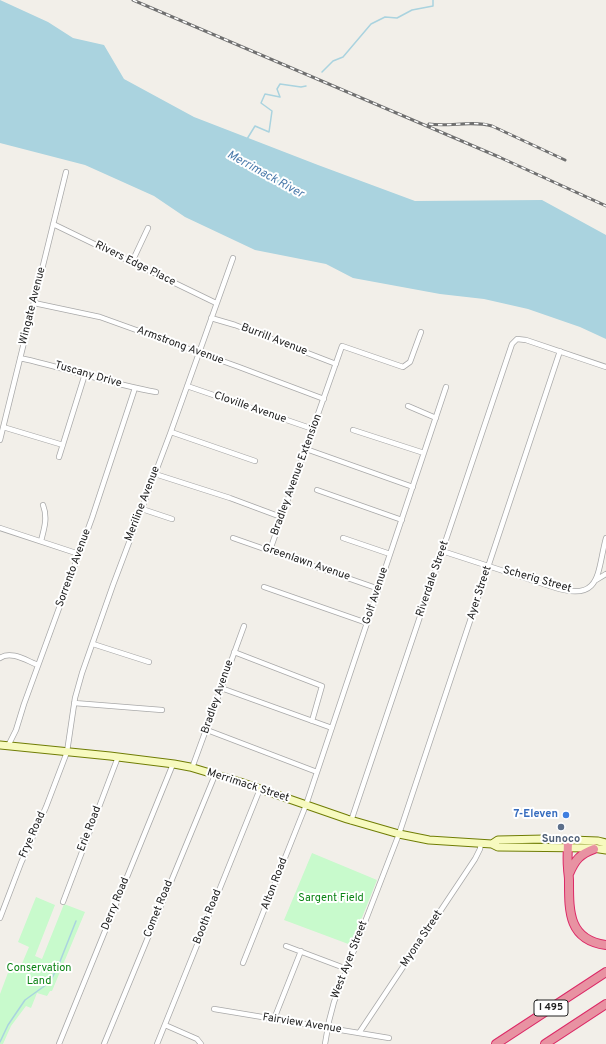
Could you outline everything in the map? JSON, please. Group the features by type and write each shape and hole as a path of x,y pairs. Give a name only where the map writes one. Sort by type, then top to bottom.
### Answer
{"highway":[{"path":"568,844 569,908 573,924 581,934 587,938 594,942 606,945"},
{"path":"569,874 579,856 594,848"},
{"name":"I 495","path":"496,1044 606,972"},
{"name":"I 495","path":"545,1044 606,1004"},
{"path":"573,1026 606,1011"}],"main road":[{"name":"Merrimack Street","path":"4,745 118,757 192,768 260,789 351,821 399,834 434,840 492,844 498,847 568,844"},
{"path":"568,844 598,841 606,843"},
{"path":"568,844 606,850"}],"street":[{"name":"Wingate Avenue","path":"0,440 66,172"},
{"name":"Rivers Edge Place","path":"53,224 216,303"},
{"path":"132,262 148,228"},
{"name":"Meriline Avenue","path":"67,752 74,703 82,674 113,585 171,432 233,258"},
{"name":"Armstrong Avenue","path":"34,303 100,317 324,399"},
{"name":"Burrill Avenue","path":"211,318 235,325 336,364"},
{"path":"324,399 342,346 400,366 406,366 410,362 421,332"},
{"name":"Riverdale Street","path":"351,821 512,344 517,339 526,340 560,351"},
{"path":"560,351 606,367"},
{"name":"Ayer Street","path":"399,834 560,351"},
{"name":"Tuscany Drive","path":"20,358 54,365 135,388 156,392"},
{"path":"59,457 85,374"},
{"name":"Cloville Avenue","path":"187,386 313,429"},
{"name":"Golf Avenue","path":"306,805 446,387"},
{"name":"Sorrento Avenue","path":"4,745 16,730 38,665 103,488 135,388"},
{"name":"Bradley Avenue Extension","path":"270,550 324,399"},
{"path":"408,406 436,418"},
{"path":"3,427 63,444"},
{"path":"354,430 424,453"},
{"path":"171,432 254,461"},
{"path":"306,449 413,487"},
{"path":"155,474 223,495 281,517"},
{"path":"317,490 402,520"},
{"path":"41,541 46,518 46,512 43,506"},
{"path":"142,509 172,519"},
{"path":"0,528 79,554"},
{"name":"Greenlawn Avenue","path":"233,538 379,589"},
{"path":"343,538 390,554"},
{"path":"596,580 606,538"},
{"name":"Scherig Street","path":"442,551 564,590 580,592 589,588 596,580"},
{"path":"596,580 606,574"},
{"path":"264,587 367,623"},
{"name":"Bradley Avenue","path":"192,768 244,626"},
{"path":"93,644 149,662"},
{"path":"234,652 322,686 312,721"},
{"path":"0,658 11,655 38,665"},
{"path":"221,688 332,728"},
{"path":"74,703 162,710"},
{"path":"207,730 318,772"},
{"name":"Frye Road","path":"0,918 67,752"},
{"name":"Erie Road","path":"63,902 118,757"},
{"name":"Derry Road","path":"59,1044 173,764"},
{"name":"Comet Road","path":"104,1044 215,775"},
{"name":"Booth Road","path":"157,1044 260,789"},
{"name":"Alton Road","path":"243,964 306,805"},
{"name":"West Ayer Street","path":"325,1044 334,1002 399,834"},
{"name":"Myona Street","path":"359,1033 475,859 479,852 481,843"},
{"path":"286,946 347,968"},
{"path":"274,1019 301,951"},
{"name":"Fairview Avenue","path":"214,1009 390,1038"},
{"path":"165,1025 196,1039 201,1044"}],"green space":[{"name":"Sargent Field","path":"312,853 377,880 351,945 284,920"},
{"name":"Conservation Land","path":"36,897 55,905 35,956 42,959 64,904 85,912 52,991 50,991 47,996 37,993 31,1008 26,1006 11,1026 3,1044 0,1044 0,994 9,970 18,973 29,947 18,942"}],"water":[{"name":"Merrimack River","path":"0,0 48,22 73,38 104,45 124,79 194,117 415,201 542,200 606,235 606,339 580,327 528,309 484,299 440,294 353,278 326,264 255,250 185,217 154,196 85,165 0,143"}],"waterway":[{"path":"322,72 333,61 343,57 371,24 385,17 397,18 412,10 433,6 433,0"},
{"path":"247,139 255,126 269,132 272,111 261,103 265,94 280,97 277,89 280,84 301,87 306,86"},
{"path":"0,1042 8,1025 25,1000 50,982 59,964 76,921"}],"railway":[{"path":"133,0 499,157 606,206"},
{"path":"429,124 484,124 492,126 565,160"}],"place":[{"name":"7-Eleven","path":"566,815"},
{"name":"Sunoco","path":"561,827"}]}
